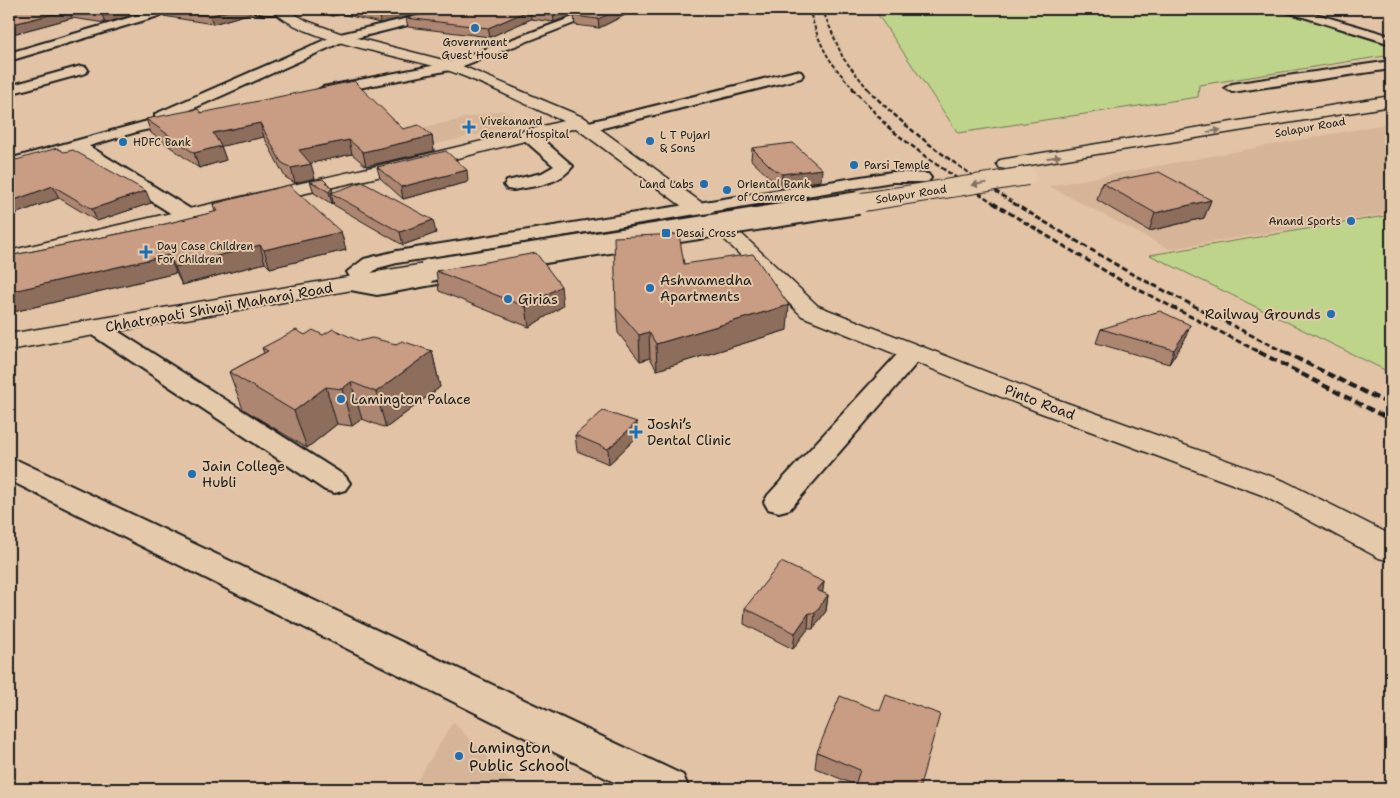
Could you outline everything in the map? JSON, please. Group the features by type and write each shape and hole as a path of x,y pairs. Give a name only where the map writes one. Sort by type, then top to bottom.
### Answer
{"main road":[{"name":"Pinto Road","path":"279,9 303,24 340,38 450,66 583,125 713,220 810,311 1046,406 1273,488 1391,549"},
{"name":"Solapur Road","path":"927,185 1006,164 1391,101"},
{"name":"Solapur Road","path":"427,265 927,185 1027,176 1391,113"},
{"path":"9,258 185,214 427,161 528,135 583,125"},
{"name":"Chhatrapati Shivaji Maharaj Road","path":"9,342 98,328 427,265"},
{"path":"9,329 356,278"}],"street":[{"path":"9,57 171,9"},
{"path":"255,9 279,9"},
{"path":"137,127 340,38 460,9"},
{"path":"304,95 450,66 605,9"},
{"path":"1288,9 1391,40"},
{"path":"1232,88 1391,65"},
{"path":"9,90 81,70"},
{"path":"583,125 796,75"},
{"path":"9,164 137,127 206,114"},
{"path":"513,185 552,176 560,172 564,166 528,135"},
{"path":"76,145 185,214"},
{"path":"927,185 892,177 713,220 377,288 356,278 371,263 397,257 713,220 895,206 927,185"},
{"path":"98,328 335,483"},
{"path":"779,502 913,352"},
{"path":"9,468 669,789"}],"shaded area":[{"name":"Vivekanand General Hospital","path":"502,110 525,124 431,145 412,130"},
{"path":"1391,123 1391,213 1169,249 1049,186"},
{"name":"Lamington Public School","path":"453,722 519,789 412,789"}],"green space":[{"path":"874,9 1275,9 1391,46 1391,55 1199,85 1198,97 958,133"},
{"name":"Railway Grounds","path":"1391,215 1391,373 1150,255"}],"building":[{"path":"9,9 121,9 102,14 69,10 9,25"},
{"path":"166,9 233,9 210,16"},
{"path":"356,9 401,9 379,14"},
{"path":"445,9 566,9 553,13 530,10 488,28 406,18"},
{"path":"594,9 620,9 598,19 574,16"},
{"path":"354,81 403,129 419,125 432,136 363,152 349,140 299,150 311,164 291,168 281,162 260,123 213,133 221,146 194,153 146,119 198,109 201,113"},
{"path":"793,143 822,169 782,174 771,167 752,148"},
{"path":"57,148 64,152 73,150 146,191 92,209 53,186 9,202 9,162"},
{"path":"446,151 467,170 401,187 377,167"},
{"path":"1159,172 1211,200 1155,213 1102,183"},
{"path":"323,179 332,188 329,192 310,181"},
{"path":"362,182 433,220 400,232 331,193"},
{"path":"289,185 341,232 264,250 260,245 175,267 169,255 9,292 9,256 153,227 218,211 213,204"},
{"path":"679,234 684,264 753,254 789,305 656,344 649,332 639,335 616,308 614,237"},
{"path":"536,253 561,286 526,307 436,271"},
{"path":"1160,311 1190,325 1174,350 1101,329"},
{"path":"333,329 359,341 372,338 396,344 402,341 432,351 376,392 351,382 342,389 326,387 294,411 229,372 268,351 262,348 296,330 305,335 313,330 323,335"},
{"path":"603,411 637,422 608,449 575,435"},
{"path":"781,562 824,582 817,590 828,595 815,613 809,613 795,633 745,608"},
{"path":"886,695 940,714 919,789 854,788 860,770 817,752 840,696 880,711"}],"railway":[{"path":"809,9 821,43 831,61 854,89"},
{"path":"822,9 843,58 868,89"},
{"path":"852,88 889,128 930,160 995,204"},
{"path":"868,89 919,136 1015,204"},
{"path":"993,203 1120,280 1261,353"},
{"path":"1013,203 1130,273 1285,353"},
{"path":"1259,352 1391,420"},
{"path":"1285,353 1391,405"}],"place":[{"name":"Government Guest House","path":"475,28"},
{"name":"Vivekanand General Hospital","path":"469,127"},
{"name":"L T Pujari & Sons","path":"650,141"},
{"name":"HDFC Bank","path":"123,142"},
{"name":"Parsi Temple","path":"854,165"},
{"name":"Land Labs","path":"704,184"},
{"name":"Oriental Bank of Commerce","path":"727,190"},
{"name":"Anand Sports","path":"1351,221"},
{"name":"Desai Cross","path":"666,233"},
{"name":"Day Case Children For Children","path":"146,252"},
{"name":"Ashwamedha Apartments","path":"650,288"},
{"name":"Girias","path":"508,299"},
{"name":"Railway Grounds","path":"1331,314"},
{"name":"Lamington Palace","path":"341,399"},
{"name":"Joshi’s Dental Clinic","path":"636,432"},
{"name":"Jain College Hubli","path":"192,474"},
{"name":"Lamington Public School","path":"459,756"}]}
